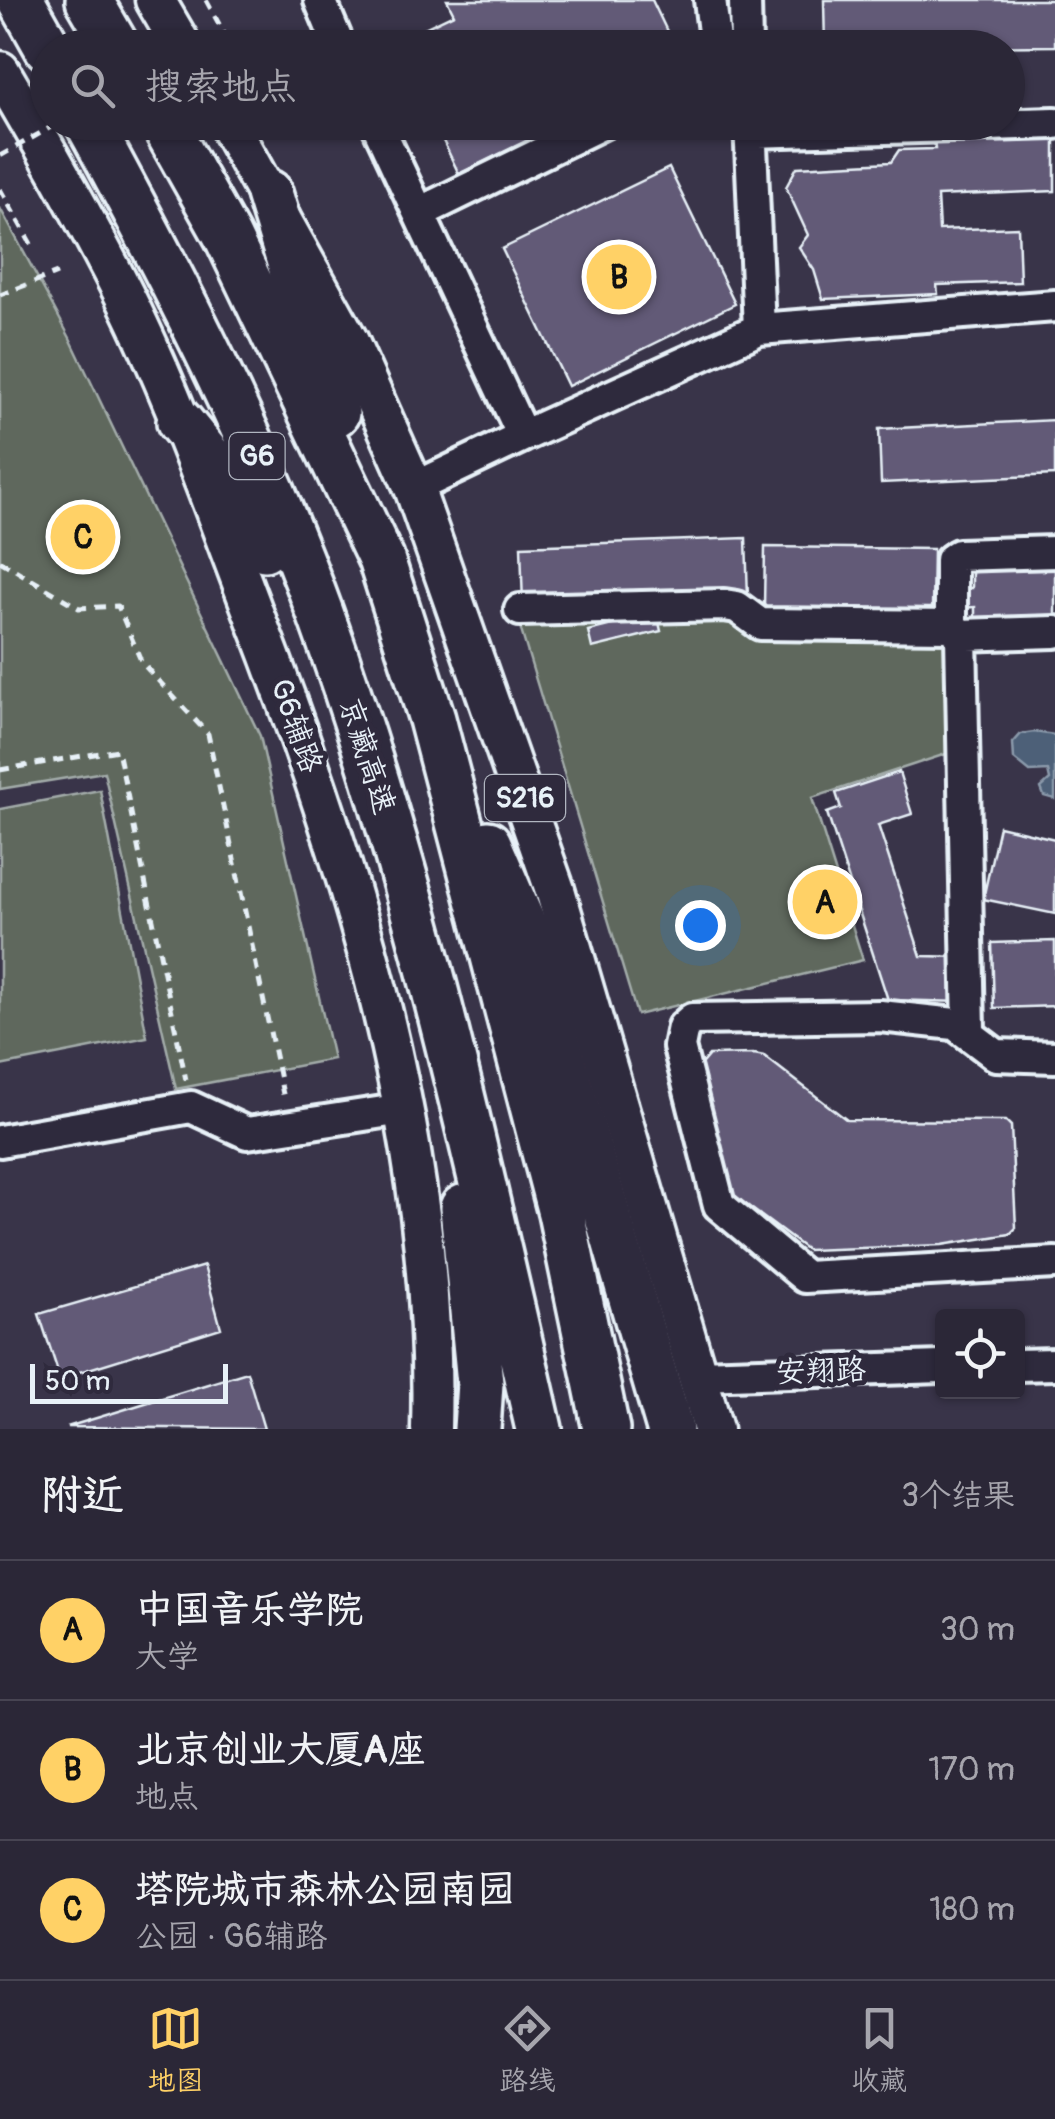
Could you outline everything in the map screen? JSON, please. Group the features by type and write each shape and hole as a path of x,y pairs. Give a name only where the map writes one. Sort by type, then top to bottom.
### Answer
{"highway":[{"path":"21,0 38,30"},
{"path":"88,0 106,30"},
{"name":"京藏高速","path":"98,140 170,271 252,443 320,612 385,808 434,978 538,1429"},
{"name":"G6","path":"173,140 226,236 381,558 432,719 561,1214 606,1429"},
{"path":"269,193 381,558"},
{"path":"180,422 240,495 385,808"},
{"path":"432,719 523,925 670,1429"},
{"path":"434,978 468,1243 480,1383 477,1429"}],"main road":[{"path":"156,0 173,30"},
{"name":"G6辅路","path":"0,71 30,126"},
{"name":"G6辅路","path":"38,140 131,310 180,422 302,739 350,892 403,1109 424,1224 433,1342 430,1429"},
{"name":"S216","path":"238,140 349,342 414,488 555,890 714,1429"}],"street":[{"path":"320,0 332,30"},
{"path":"710,0 714,30"},
{"path":"745,0 746,30"},
{"path":"1025,122 1055,122"},
{"path":"385,140 523,436"},
{"path":"419,213 568,140"},
{"path":"751,140 759,329"},
{"path":"414,488 759,329 1055,306"},
{"path":"969,1031 951,560 958,556 1055,552"},
{"path":"520,610 724,605 737,607 760,624 1055,632"},
{"path":"1055,1057 996,1055 969,1031 954,1024 880,1016 692,1019 683,1027 679,1047 719,1205 804,1277 1055,1263"},
{"path":"0,1141 191,1107 247,1134 403,1109"},
{"path":"1025,1365 1055,1364"},
{"name":"安翔路","path":"699,1376 935,1368"}],"path":[{"path":"206,0 222,30"},
{"path":"0,156 30,139"},
{"path":"0,188 30,244"},
{"path":"0,295 57,273"},
{"path":"0,561 79,608 118,606 142,663 208,734 290,1127"},
{"path":"0,770 118,750 191,1107"}],"shaded area":[{"path":"0,208 70,338 260,736 333,1059 176,1089 104,772 0,789"},
{"path":"726,612 944,633 949,753 812,798 863,960 637,1015 517,617"},
{"path":"100,790 147,1037 0,1066 0,809"}],"water":[{"path":"1021,734 1055,735 1055,799 1044,796 1041,788 1050,780 1048,771 1030,772 1014,759 1013,743"}],"building":[{"path":"447,0 652,0 666,30 420,30 454,14"},
{"path":"824,0 1055,0 1055,46 1025,46 1025,30 825,30"},
{"path":"1055,134 1055,191 937,196 939,230 1018,227 1020,282 937,285 938,294 823,299 814,270 799,247 808,235 786,187 797,167 891,162 899,150 935,149 934,140 1025,140 1025,135"},
{"path":"443,140 529,140 459,174"},
{"path":"669,168 735,304 568,386 502,249"},
{"path":"1055,420 1055,475 881,483 879,429"},
{"path":"746,538 748,598 523,605 521,546"},
{"path":"765,547 933,549 932,610 764,608"},
{"path":"1055,566 1055,621 975,623 975,607 960,608 960,588 972,588 972,569"},
{"path":"657,614 661,631 592,648 588,631"},
{"path":"899,772 912,814 878,825 921,956 964,957 963,1002 888,1000 827,813 841,808 836,793"},
{"path":"999,826 1055,839 1055,914 983,899"},
{"path":"1055,941 1055,1006 994,1008 992,943"},
{"path":"709,1055 764,1056 847,1120 1006,1121 1011,1126 1016,1228 1010,1234 942,1245 807,1250 732,1194 698,1068"},
{"path":"204,1266 221,1328 60,1378 39,1314"},
{"path":"247,1372 264,1429 67,1427"}],"place":[{"name":"北京创业大厦A座","path":"619,277"},
{"name":"塔院城市森林公园南园","path":"83,537"},
{"name":"中国音乐学院","path":"825,902"}]}
